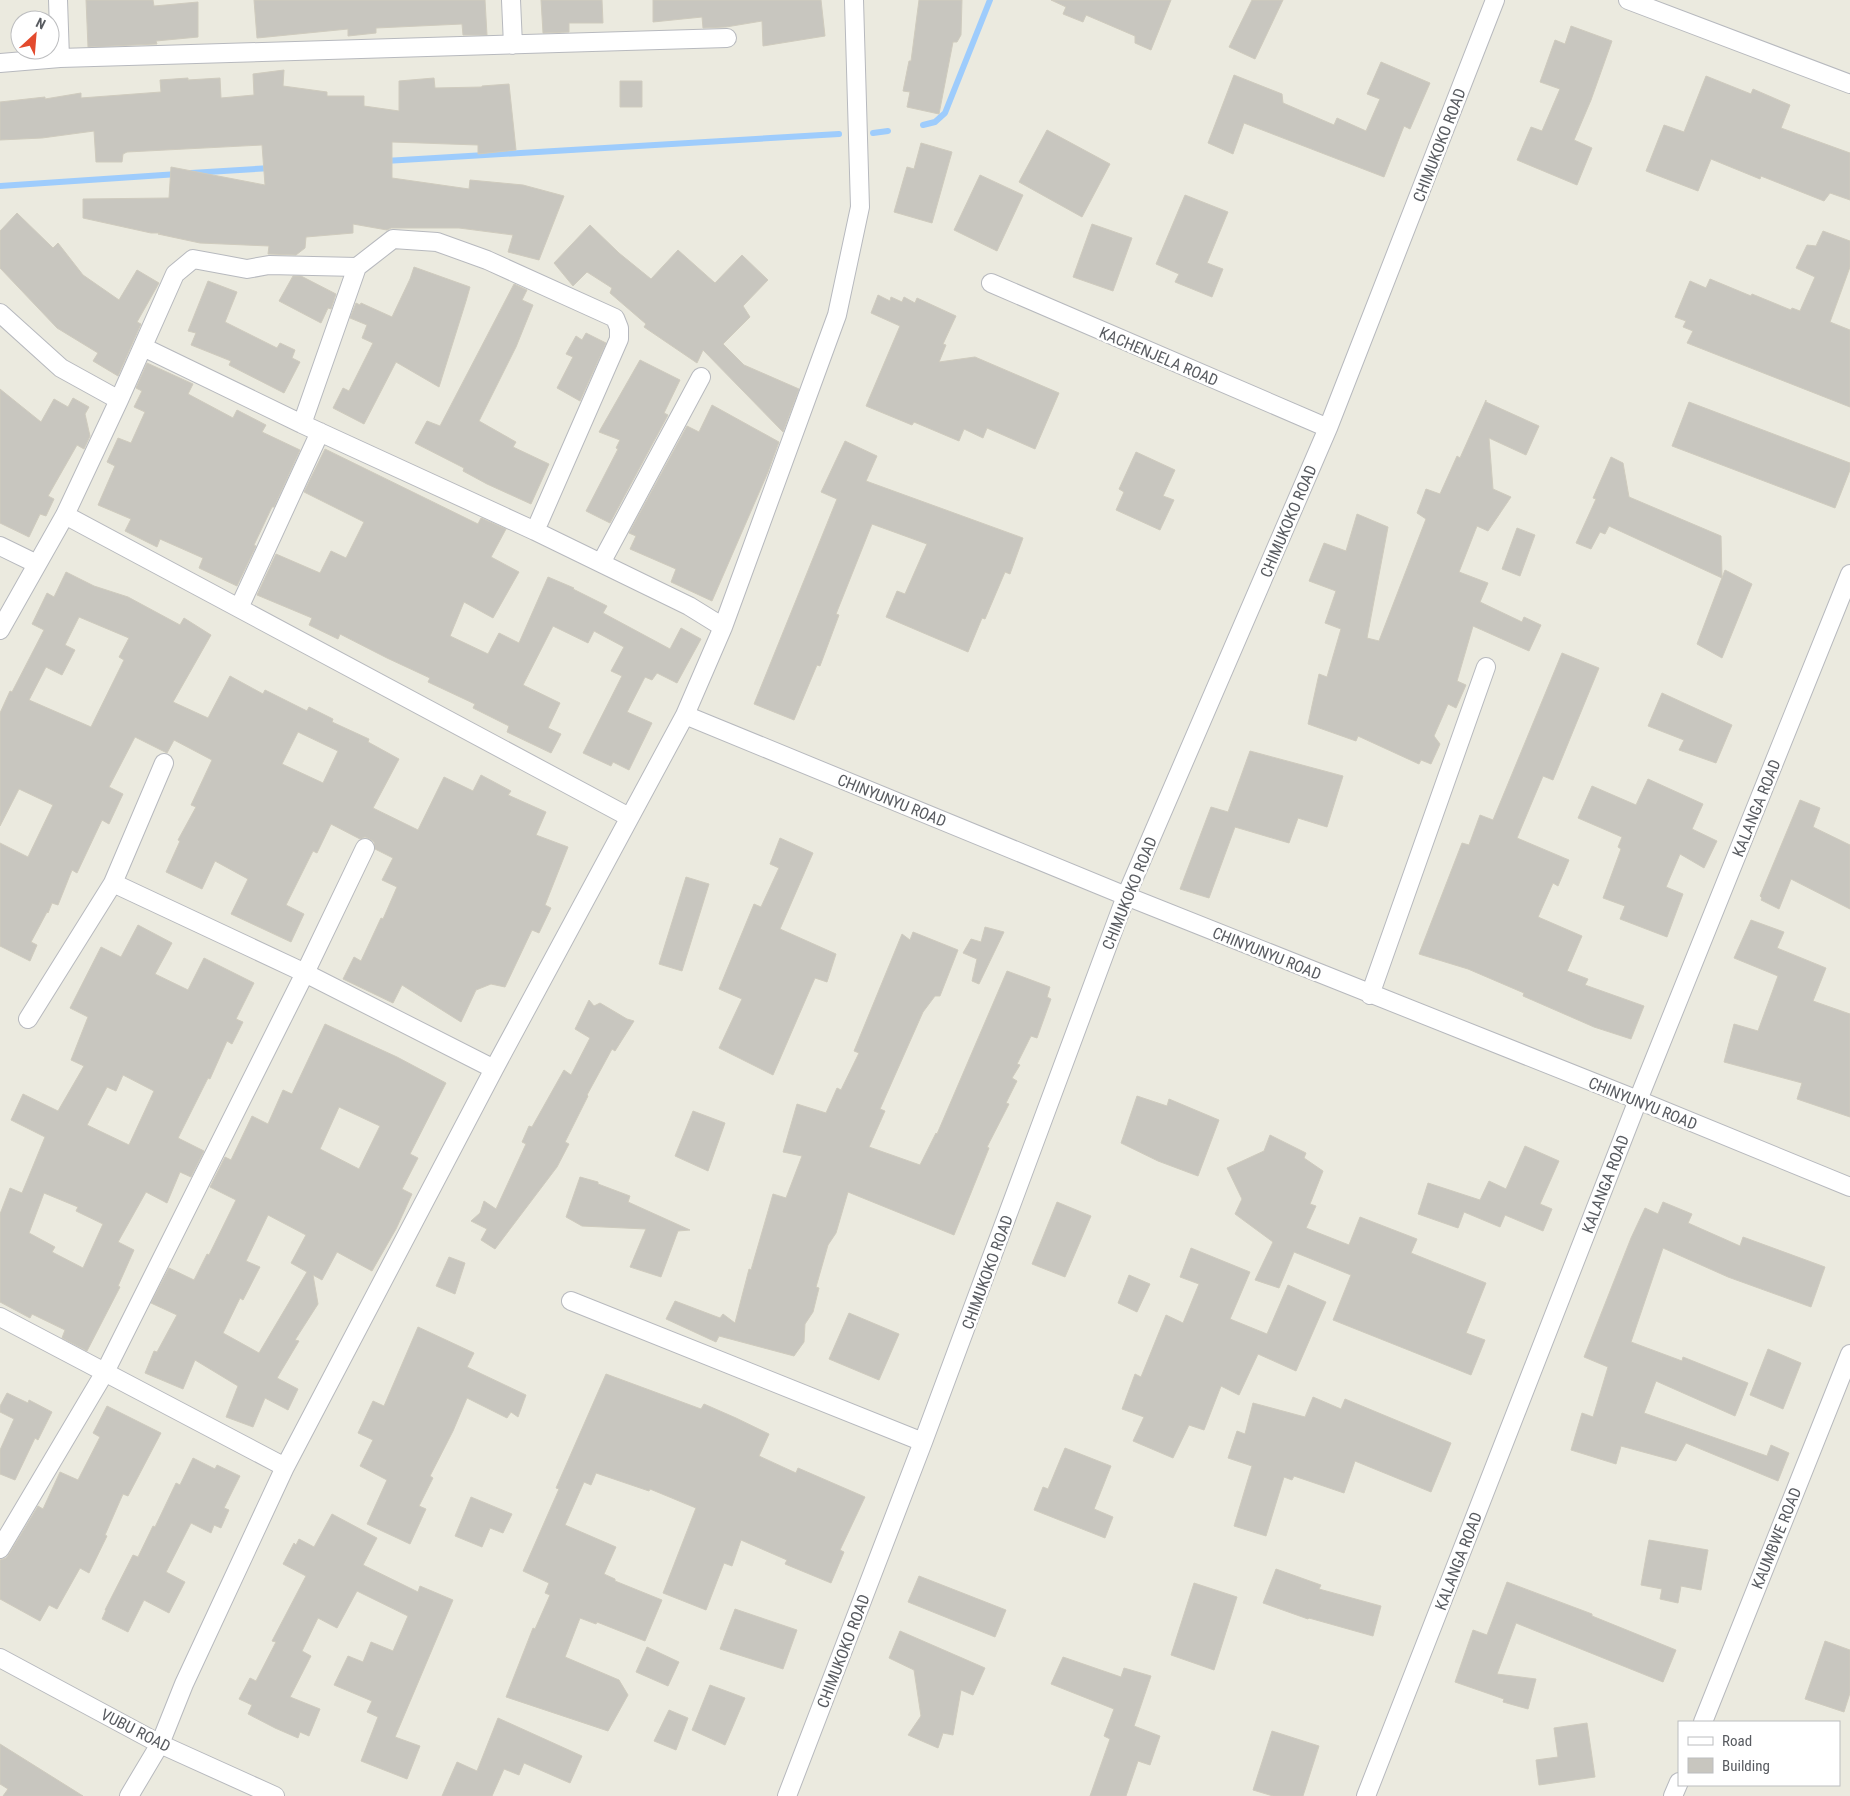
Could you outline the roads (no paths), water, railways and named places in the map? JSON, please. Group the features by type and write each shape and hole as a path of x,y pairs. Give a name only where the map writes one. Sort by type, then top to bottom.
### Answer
{"street":[{"path":"511,0 513,45"},
{"path":"129,1796 160,1744 184,1684 285,1467 494,1070 685,715 723,627 837,315 860,207 854,0"},
{"name":"CHIMUKOKO ROAD","path":"787,1796 923,1442 1126,896 1328,428 1495,0"},
{"path":"1628,0 1850,84"},
{"path":"60,58 727,38"},
{"path":"0,63 36,60"},
{"path":"302,424 357,266 393,239 437,242 487,260 615,318 619,328 619,339 535,531"},
{"path":"0,630 65,515 175,274 193,259 247,270 270,265 357,266"},
{"name":"KACHENJELA ROAD","path":"991,283 1328,428"},
{"path":"0,313 61,368 119,400"},
{"path":"143,347 302,424 535,531 689,606 723,627"},
{"path":"601,564 700,377"},
{"path":"239,608 320,432"},
{"path":"65,515 629,817"},
{"path":"0,546 38,564"},
{"name":"KALANGA ROAD","path":"1366,1796 1638,1100 1850,574"},
{"path":"1370,995 1486,668"},
{"name":"CHINYUNYU ROAD","path":"685,715 1370,995 1638,1100 1850,1187"},
{"path":"28,1019 113,883 164,763"},
{"path":"0,1549 105,1372 305,973 365,848"},
{"path":"113,883 305,973 494,1070"},
{"path":"571,1300 923,1442"},
{"path":"0,1317 285,1467"},
{"name":"KAUMBWE ROAD","path":"1703,1721 1850,1354"},
{"name":"VUBU ROAD","path":"0,1658 160,1744 275,1796"},
{"path":"1673,1796 1678,1784"}],"waterway":[{"path":"923,125 935,122 945,113 990,0"},
{"path":"873,133 888,131"},
{"path":"385,161 839,134"},
{"path":"191,173 271,168"},
{"path":"0,186 178,174"}]}
